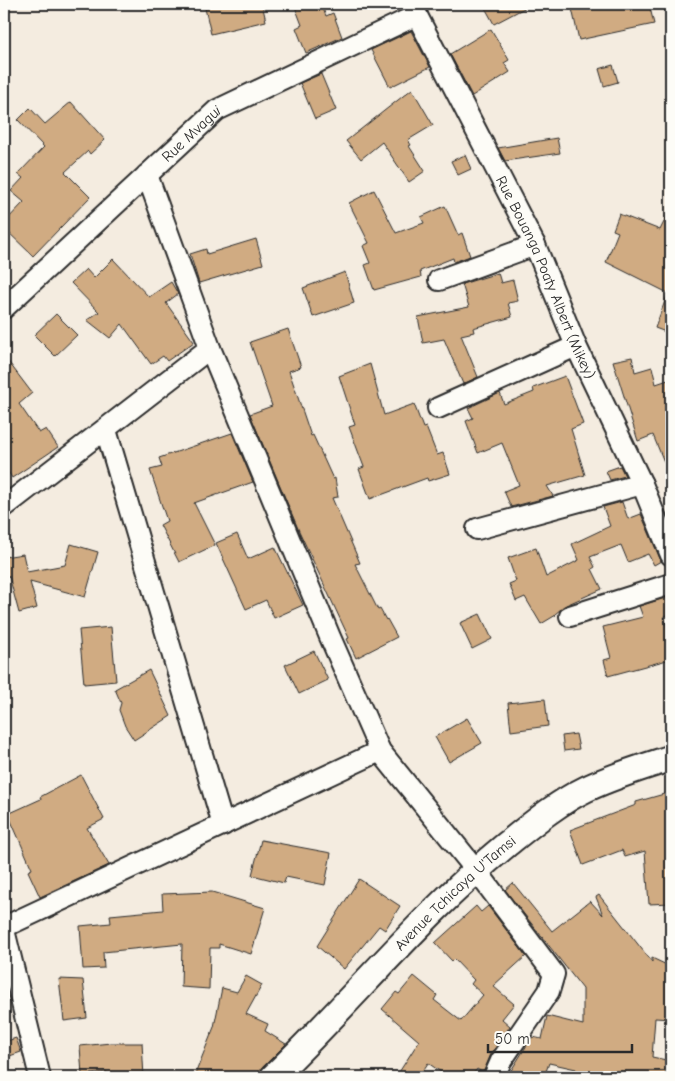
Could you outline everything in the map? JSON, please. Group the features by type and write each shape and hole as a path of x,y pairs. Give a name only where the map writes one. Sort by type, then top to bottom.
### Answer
{"street":[{"name":"Rue Mvagui","path":"4,308 217,110 414,10"},
{"name":"Rue Bouanga Poaty Albert (Mikey)","path":"414,10 535,245 576,346 642,484 671,555"},
{"path":"147,175 210,348 330,637 380,751 476,870 554,974 549,991 501,1061 494,1077"},
{"path":"439,280 535,245"},
{"path":"438,408 576,346"},
{"path":"4,507 210,348"},
{"path":"106,430 223,825"},
{"path":"477,530 642,484"},
{"path":"570,616 671,584"},
{"path":"40,1077 4,928 380,751"},
{"name":"Avenue Tchicaya U'Tamsi","path":"273,1077 321,1031 413,931 476,870 538,819 585,790 671,758"}],"building":[{"path":"204,4 262,4 266,21 211,34"},
{"path":"294,4 321,4 326,16 333,13 342,37 306,53 296,28 302,25"},
{"path":"483,4 532,4 494,24"},
{"path":"571,4 649,4 654,24 579,40"},
{"path":"491,29 509,60 504,63 510,72 472,96 450,54"},
{"path":"411,31 430,67 390,87 371,50"},
{"path":"613,65 618,82 604,86 599,69"},
{"path":"321,74 336,110 315,119 300,83"},
{"path":"412,89 433,125 408,140 411,145 409,146 425,171 409,182 382,142 361,159 346,141"},
{"path":"71,102 105,140 90,154 88,151 65,172 90,197 33,256 4,228 4,223 24,202 11,191 23,178 18,174 44,147 18,120 30,108 45,124"},
{"path":"557,138 560,153 505,161 498,148"},
{"path":"465,155 471,169 458,175 451,161"},
{"path":"374,190 396,233 424,223 421,217 445,206 458,235 462,233 470,256 454,262 453,258 420,271 421,277 374,290 365,265 370,263 363,246 369,243 349,203"},
{"path":"671,208 671,334 655,328 668,293 606,262 618,232 613,230 619,214 660,230"},
{"path":"256,239 263,264 199,283 190,254 206,249 207,254"},
{"path":"113,259 149,297 171,282 178,294 166,303 194,342 167,361 163,356 151,364 122,324 110,338 87,320 99,312 71,283 86,269 94,278"},
{"path":"345,272 354,303 313,317 303,288"},
{"path":"498,273 501,283 513,280 518,301 508,303 512,317 473,328 474,332 461,335 478,377 463,384 444,339 423,343 418,317 469,307 462,284"},
{"path":"56,314 77,335 55,356 34,335"},
{"path":"288,329 301,367 289,371 311,436 313,435 333,479 335,478 338,497 332,498 360,563 355,564 378,610 380,609 397,637 356,658 347,639 349,638 299,531 250,414 272,406 250,342"},
{"path":"4,356 32,393 19,404 39,433 46,429 58,447 12,478 4,465"},
{"path":"632,357 635,372 652,367 656,384 671,379 671,479 653,435 638,441 613,361"},
{"path":"370,364 384,415 414,404 423,428 426,427 437,455 443,453 450,474 428,481 427,478 370,499 359,469 364,467 349,427 355,425 339,376"},
{"path":"565,376 583,424 571,429 585,475 547,486 553,496 511,507 504,491 519,485 502,443 478,453 466,421 473,418 468,408 500,393 504,404 534,392 533,388"},
{"path":"232,433 253,482 194,503 215,545 179,562 160,525 167,521 150,470 162,467 159,458"},
{"path":"620,466 625,476 610,480 606,471"},
{"path":"622,502 628,519 641,514 661,561 654,565 648,554 628,562 621,545 590,557 595,567 592,569 602,589 566,605 556,615 541,624 525,597 516,601 509,584 516,581 508,558 536,548 546,577 579,560 572,544 610,526 603,507"},
{"path":"237,534 248,559 275,547 303,605 274,618 266,600 246,609 216,543"},
{"path":"71,544 98,552 85,597 30,582 37,608 19,613 9,576 4,577 4,557 23,554 27,572 65,565"},
{"path":"671,596 671,613 664,616 671,645 671,659 608,676 604,660 611,658 603,627 643,617 639,606"},
{"path":"480,614 492,639 472,649 460,623"},
{"path":"111,627 116,681 84,684 79,630"},
{"path":"314,651 328,680 299,694 285,665"},
{"path":"149,670 171,716 134,740 125,726 119,710 121,703 115,689"},
{"path":"545,699 548,726 511,731 508,703"},
{"path":"467,718 482,743 449,762 435,737"},
{"path":"576,734 579,749 564,751 562,736"},
{"path":"81,775 104,819 87,828 109,865 40,897 28,871 32,869 8,814 41,799 40,797"},
{"path":"671,792 671,903 649,904 645,851 625,857 622,850 583,865 570,830 636,805 636,802"},
{"path":"261,840 331,853 325,885 286,877 284,883 252,875"},
{"path":"359,879 400,906 385,930 379,926 344,969 317,946"},
{"path":"513,883 552,931 590,901 603,915 596,897 599,895 652,962 652,958 671,967 671,1019 655,1018 652,1057 671,1061 671,1077 575,1077 576,1069 549,1063 544,1077 507,1077 532,1037 542,1039 547,1016 583,1025 583,989 505,890"},
{"path":"212,892 265,908 251,954 219,944 219,948 210,948 209,989 181,987 182,944 103,952 104,968 83,969 80,926 111,923 110,915 163,910 162,894"},
{"path":"476,906 481,912 488,906 526,956 493,986 514,1004 502,1019 510,1026 491,1054 483,1073 477,1069 471,1077 448,1077 428,1063 419,1077 396,1077 419,1041 382,1009 396,992 399,994 414,976 437,995 434,1000 461,1021 483,995 471,984 474,980 435,943"},
{"path":"246,976 262,985 246,1014 268,1024 265,1031 286,1044 263,1067 259,1077 194,1077 214,1027 222,988 237,992"},
{"path":"59,979 83,980 87,1018 64,1021"},
{"path":"16,1038 21,1052 4,1058 4,1042"},
{"path":"142,1043 144,1077 107,1077 107,1072 82,1075 80,1046"}]}
